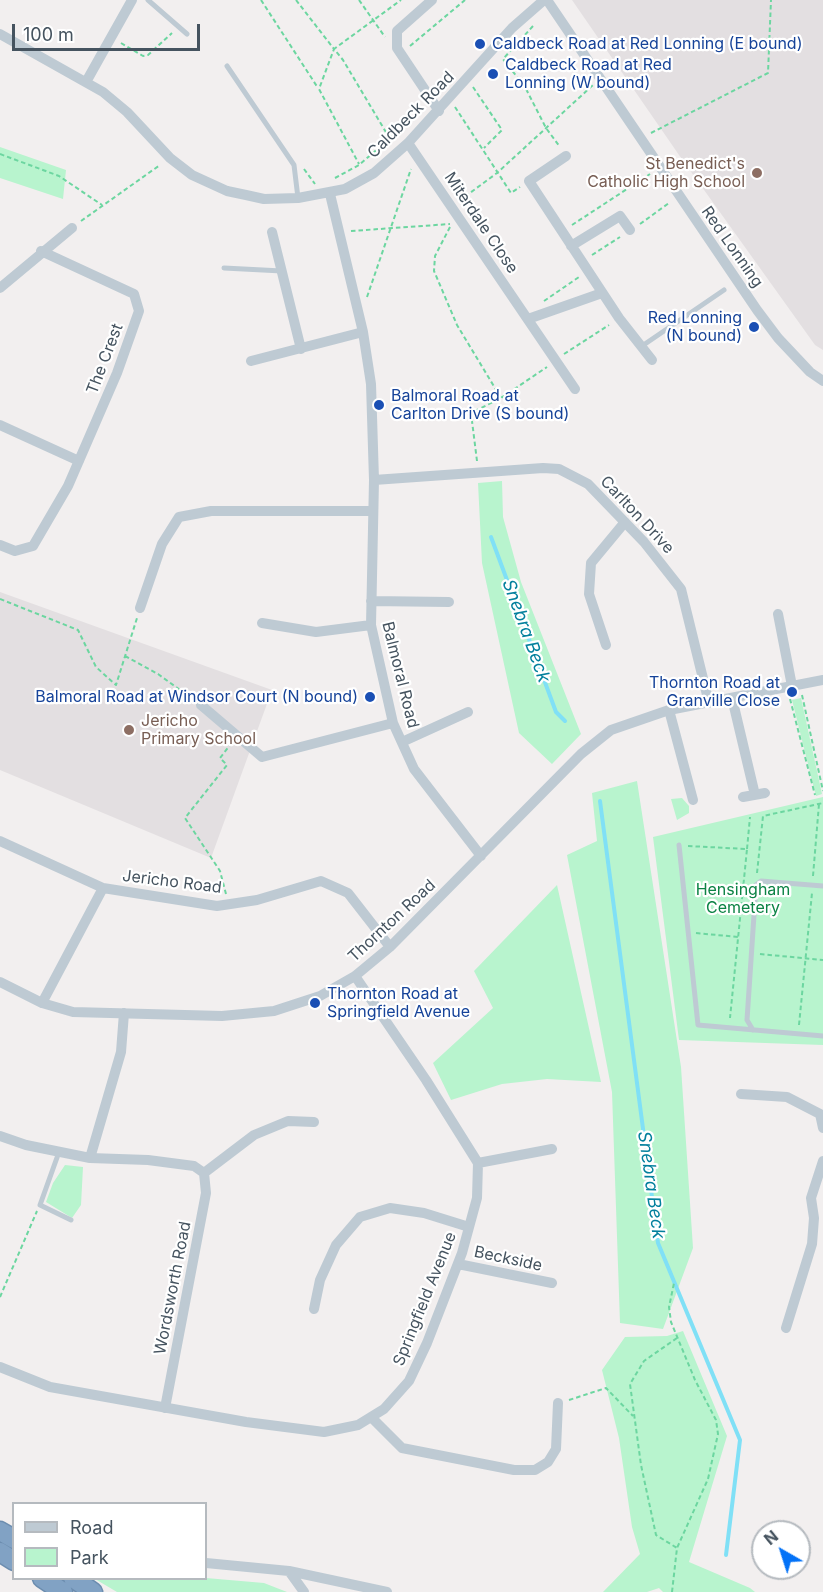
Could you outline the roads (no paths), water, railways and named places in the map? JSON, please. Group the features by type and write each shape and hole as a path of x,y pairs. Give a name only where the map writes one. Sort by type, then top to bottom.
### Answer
{"highway":[{"path":"45,1580 63,1592"},
{"path":"76,1580 93,1592"}],"street":[{"path":"86,82 132,0"},
{"path":"432,0 397,31 397,48 440,111"},
{"name":"Caldbeck Road","path":"0,34 86,82 117,103 170,158 192,175 227,191 264,199 298,198 330,194 352,186 374,173 440,111 512,28 545,0"},
{"name":"Red Lonning","path":"545,0 778,338 810,372 823,381"},
{"name":"Miterdale Close","path":"408,143 575,390"},
{"path":"566,156 529,181 619,318 651,360"},
{"name":"Balmoral Road","path":"330,194 363,332 371,384 374,480 371,625 393,723 414,770 481,855"},
{"path":"571,246 620,216 630,230"},
{"path":"0,288 41,251 72,228"},
{"path":"273,232 301,349"},
{"name":"The Crest","path":"0,545 15,551 33,546 79,461 117,373 139,311 134,294 41,251"},
{"path":"526,317 602,293"},
{"path":"251,361 363,332"},
{"path":"0,425 79,461"},
{"name":"Carlton Drive","path":"374,480 559,469 588,484 625,522 681,589 709,703"},
{"path":"140,608 162,544 180,517 212,511 374,512"},
{"path":"606,645 590,594 591,563 625,522"},
{"path":"371,601 449,602"},
{"path":"778,614 793,685"},
{"path":"262,623 316,632 371,625"},
{"name":"Thornton Road","path":"0,982 42,1003 73,1012 222,1016 274,1011 320,996 355,976 390,947 581,754 611,730 669,710 823,680"},
{"path":"732,698 760,794 743,797"},
{"path":"201,705 262,758 393,723"},
{"path":"669,710 687,793"},
{"path":"402,742 468,712"},
{"name":"Jericho Road","path":"0,841 103,888 218,906 257,900 321,881 348,893 390,947"},
{"path":"42,1003 103,888"},
{"path":"355,976 426,1080 478,1163 552,1149"},
{"path":"90,1158 121,1052 124,1013"},
{"path":"741,1094 787,1097 820,1114 823,1128"},
{"path":"0,1136 26,1145 90,1158 148,1160 194,1166 204,1173 254,1135 288,1121 314,1122"},
{"path":"786,1328 819,1219 811,1197 823,1161"},
{"name":"Springfield Avenue","path":"0,1367 50,1388 165,1408 324,1432 358,1425 384,1409 409,1381 427,1343 458,1264 469,1227 477,1198 478,1163"},
{"name":"Wordsworth Road","path":"165,1408 207,1193 204,1173"},
{"path":"314,1309 320,1280 336,1245 360,1217 390,1208 424,1213 469,1227"},
{"name":"Beckside","path":"458,1264 552,1283"},
{"path":"371,1417 402,1448 514,1470 535,1470 548,1462 556,1449 558,1403"},
{"path":"207,1563 289,1571 387,1592"},
{"path":"289,1571 304,1592"}],"lane":[{"path":"148,0 187,34"},
{"path":"227,66 294,165 298,198"},
{"path":"224,268 282,271"},
{"path":"642,346 724,290"},
{"path":"679,845 698,1025 823,1036"},
{"path":"753,1030 747,1020 756,885 761,881 823,886"},
{"path":"59,1152 40,1205 71,1220"}],"waterway":[{"name":"Snebra Beck","path":"491,537 556,712 565,721"},
{"name":"Snebra Beck","path":"600,801 658,1243 740,1440 726,1555"}],"place":[{"name":"Caldbeck Road at Red Lonning (E bound)","path":"480,44"},
{"name":"Caldbeck Road at Red Lonning (W bound)","path":"493,74"},
{"name":"St Benedict's Catholic High School","path":"757,173"},
{"name":"Red Lonning (N bound)","path":"754,327"},
{"name":"Balmoral Road at Carlton Drive (S bound)","path":"379,405"},
{"name":"Thornton Road at Granville Close","path":"792,692"},
{"name":"Balmoral Road at Windsor Court (N bound)","path":"370,697"},
{"name":"Jericho Primary School","path":"129,730"},
{"name":"Thornton Road at Springfield Avenue","path":"315,1003"}],"park label":[{"name":"Hensingham Cemetery","path":"743,899"}]}
